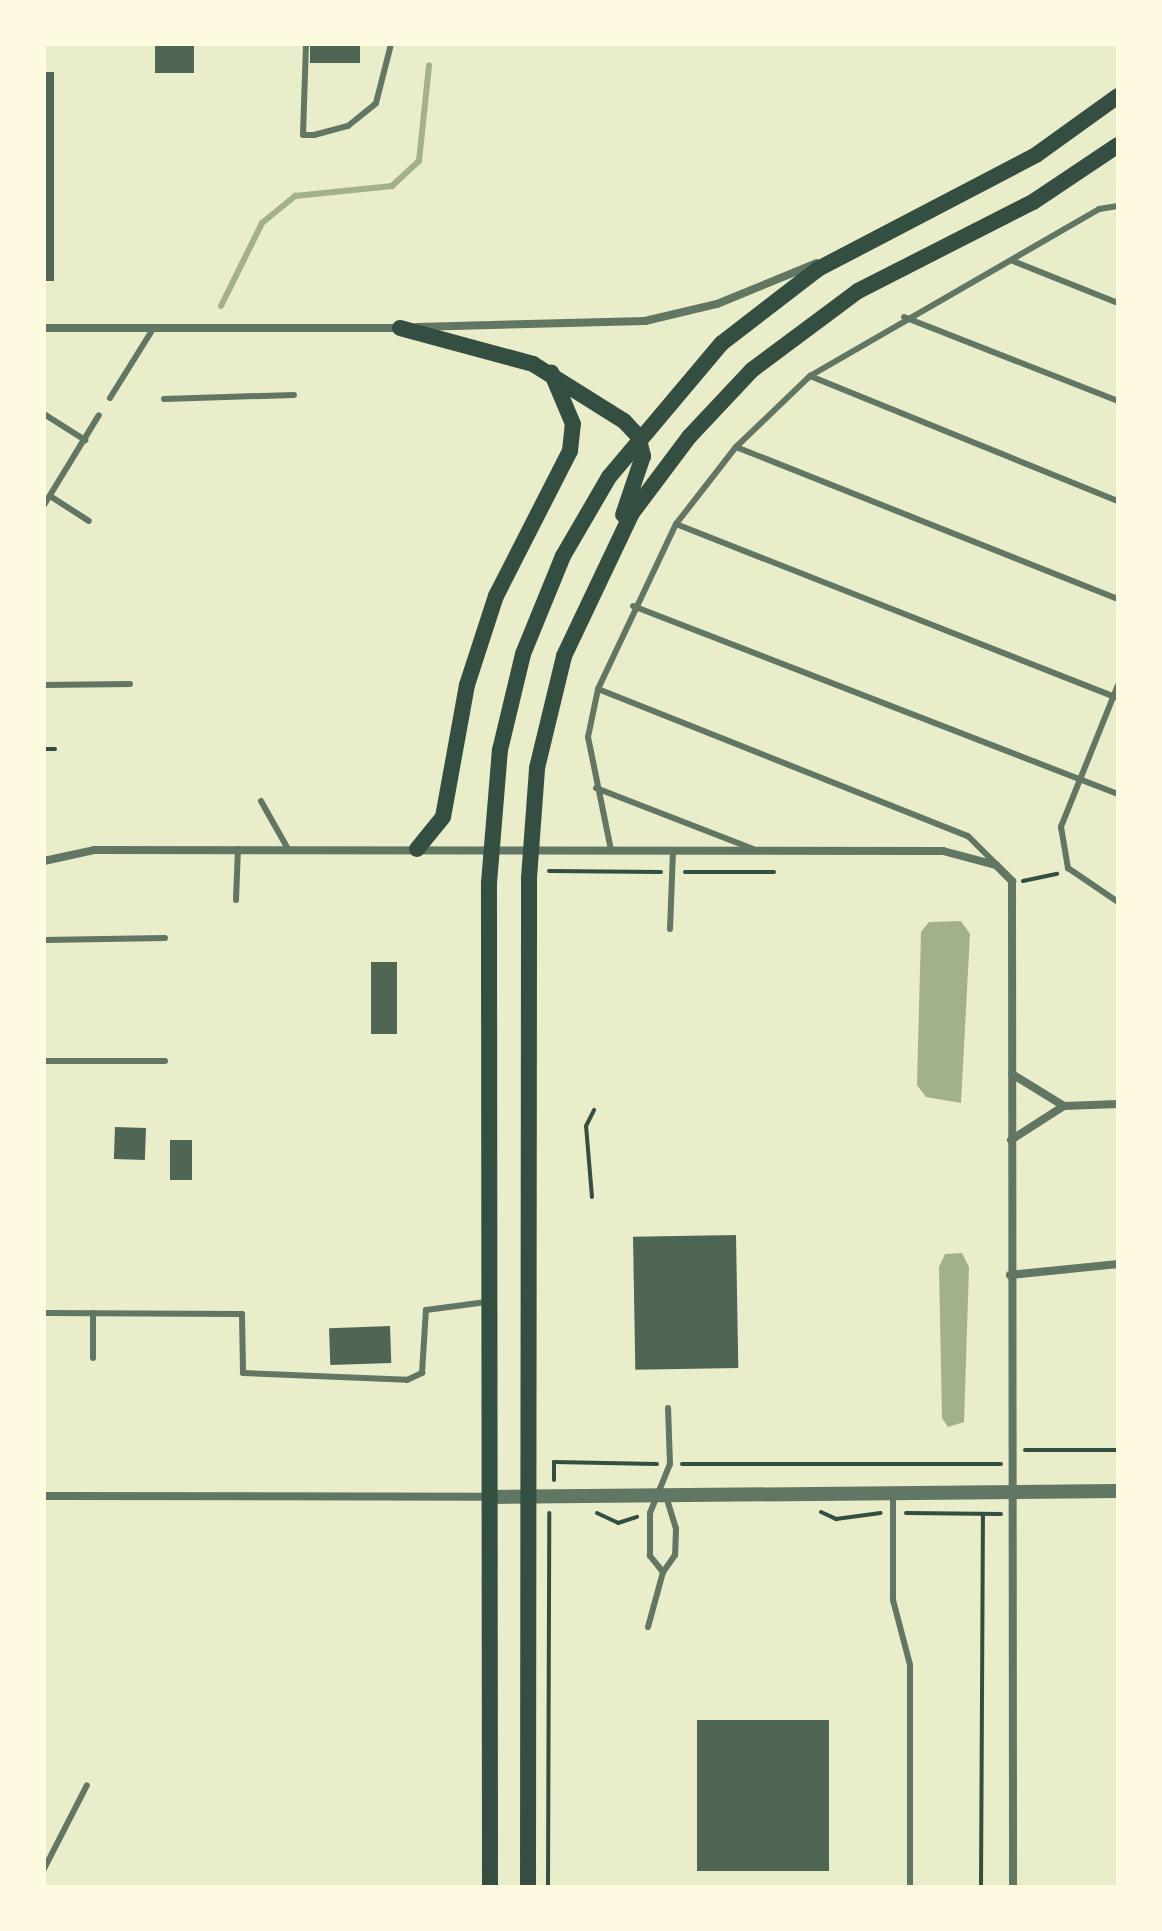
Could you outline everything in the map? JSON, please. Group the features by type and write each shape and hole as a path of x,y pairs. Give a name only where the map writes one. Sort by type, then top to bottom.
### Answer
{"main road":[{"path":"490,1887 490,849 506,717 531,633 580,525 638,436 722,343 851,249 1036,155 1118,96"},
{"path":"603,565 675,453 776,348 858,291 1033,202 1118,145"},
{"path":"400,328 477,344 551,372 638,436 642,465 547,714 530,849 528,1887"},
{"path":"417,849 443,817 467,685 496,596 570,451 573,424 551,372"}],"street":[{"path":"44,328 400,328 657,319 851,249"},
{"path":"44,861 82,850 943,851 996,865 1012,881 1008,1464 1013,1489 1013,1887"},
{"path":"1012,1074 1064,1106"},
{"path":"1011,1140 1064,1106 1118,1104"},
{"path":"1010,1275 1118,1264"},
{"path":"44,1496 489,1497 893,1490 1118,1491"}],"lane":[{"path":"306,44 303,135 348,126 376,103 391,44"},
{"path":"611,850 588,737 598,689 633,606 676,524 736,447 810,376 904,317 1013,261 1099,209 1118,206"},
{"path":"1013,261 1118,303"},
{"path":"904,317 1118,401"},
{"path":"110,398 153,329"},
{"path":"810,376 1118,501"},
{"path":"164,399 294,395"},
{"path":"44,414 85,440"},
{"path":"44,505 99,415"},
{"path":"736,447 1118,599"},
{"path":"50,496 89,521"},
{"path":"676,524 1116,697"},
{"path":"633,606 1118,794"},
{"path":"44,685 130,684"},
{"path":"1118,685 1116,697 1078,779 1061,827 1068,868 1118,902"},
{"path":"598,689 968,836 996,865"},
{"path":"596,788 760,852"},
{"path":"261,801 288,849"},
{"path":"236,900 238,849"},
{"path":"670,929 673,850"},
{"path":"44,940 165,938"},
{"path":"44,1061 165,1061"},
{"path":"44,1313 242,1314 243,1373 407,1380 422,1373 426,1310 489,1302"},
{"path":"93,1313 93,1358"},
{"path":"663,1572 650,1556 650,1513 664,1493 670,1464 668,1408"},
{"path":"893,1490 893,1600 910,1665 910,1887"},
{"path":"648,1627 663,1572 675,1555 676,1511 664,1493"},
{"path":"44,1869 87,1785"}],"path":[{"path":"44,749 55,749"},
{"path":"548,849 549,874 774,872"},
{"path":"1012,881 1044,880 1068,868"},
{"path":"592,1197 586,1126 594,1110"},
{"path":"1010,1450 1118,1450"},
{"path":"554,1480 554,1462 1008,1464"},
{"path":"548,1887 549,1512 565,1512"},
{"path":"580,1512 618,1523 650,1513"},
{"path":"809,1512 836,1519 893,1513 1012,1514"},
{"path":"981,1887 983,1514"}],"shaded area":[{"path":"961,921 970,934 961,1103 926,1097 917,1085 921,932 929,922"},
{"path":"962,1253 969,1267 964,1422 948,1427 942,1418 939,1267 945,1254"}],"building":[{"path":"155,44 194,44 194,73 155,73"},
{"path":"310,44 360,44 360,63 310,63"},
{"path":"44,72 54,72 54,281 44,281"},
{"path":"371,962 397,962 397,1034 371,1034"},
{"path":"115,1127 146,1128 145,1160 114,1159"},
{"path":"170,1140 192,1140 192,1180 170,1180"},
{"path":"736,1235 738,1368 635,1370 633,1237"},
{"path":"390,1326 391,1363 330,1365 329,1328"},
{"path":"697,1720 829,1720 829,1871 697,1871"}],"waterway":[{"path":"221,306 262,223 295,196 392,186 419,161 429,66"}]}
